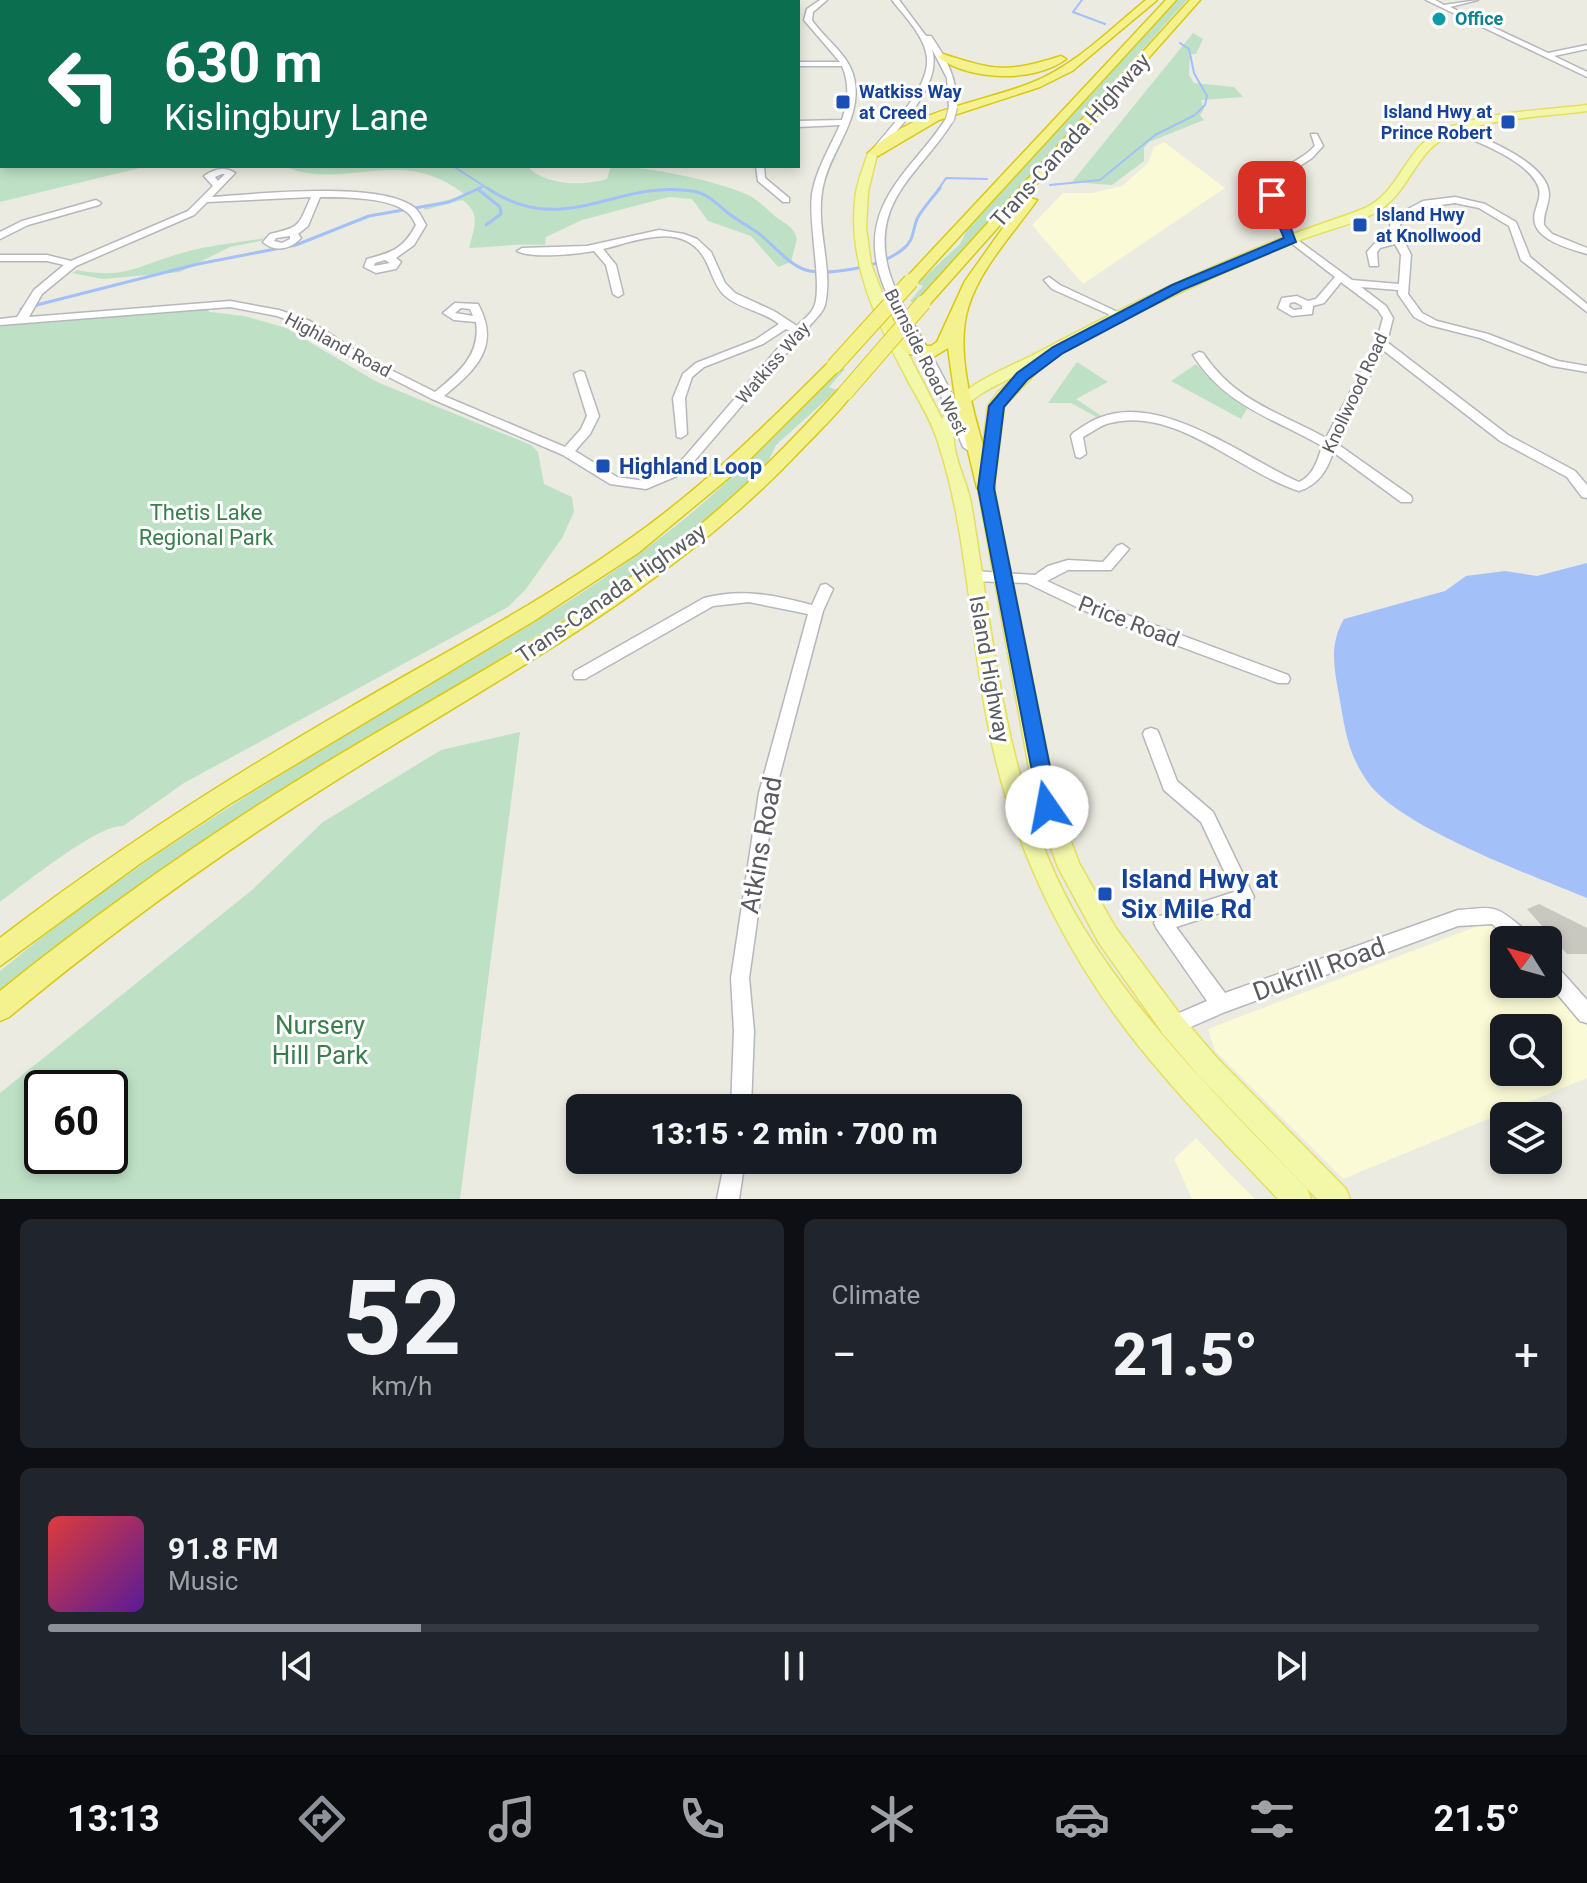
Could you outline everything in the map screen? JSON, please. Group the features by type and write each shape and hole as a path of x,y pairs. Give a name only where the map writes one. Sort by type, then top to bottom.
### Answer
{"highway":[{"path":"874,153 935,117 1036,85 1068,69 1152,0"},
{"name":"Trans-Canada Highway","path":"0,954 187,819 623,554 718,478 834,366 1171,0"},
{"name":"Trans-Canada Highway","path":"0,1008 103,926 215,847 585,616 685,547 773,469 845,393 1195,0"},
{"path":"943,57 981,71 1030,71 1066,57 1140,11"},
{"path":"887,322 913,351 935,351 944,344 959,309 996,249 1081,129"},
{"path":"959,309 955,352 959,404 986,488"}],"main road":[{"name":"Island Highway","path":"959,404 1119,315 1291,239 1371,210 1394,193 1432,141 1455,129 1524,115 1587,108"},
{"name":"Burnside Road West","path":"874,153 866,172 860,204 857,235 863,260 887,322 945,439"},
{"name":"Island Highway","path":"1058,350 1022,376 1000,399 994,417 986,488 1019,674 1047,807 1069,867 1107,935 1173,1026 1208,1067 1336,1199"},
{"path":"945,439 959,404"},
{"name":"Island Highway","path":"945,439 961,495 999,731 1020,811 1074,933 1148,1039 1297,1199"}],"street":[{"path":"824,0 810,11 808,20 846,64"},
{"name":"Burnside Road West","path":"895,0 943,57 953,84 953,107 950,119 932,149 897,189 884,215 879,249 884,278 924,353 959,404"},
{"path":"1429,0 1587,75"},
{"path":"1443,7 1475,0"},
{"name":"Burnside Road West","path":"874,153 927,81 931,59 916,27"},
{"path":"1546,56 1587,47"},
{"path":"800,64 846,64"},
{"name":"Watkiss Way","path":"567,452 603,477 628,485 646,485 668,477 680,470 819,308 821,284 814,234 818,188 846,122 853,95 846,64"},
{"path":"800,124 846,122"},
{"path":"1455,129 1515,159 1534,173 1544,189 1539,226 1549,236 1587,251"},
{"path":"1291,239 1272,195 1272,180 1281,171 1311,157 1319,146 1314,136"},
{"path":"760,168 761,179 786,200"},
{"path":"208,200 216,184"},
{"path":"292,233 303,226 316,196"},
{"path":"20,322 38,292 72,264 156,232 208,200 383,196 413,208 420,218 419,230 411,243 391,257"},
{"path":"1587,309 1525,258 1513,224 1470,201 1423,204 1409,211 1395,225 1406,255 1403,290 1418,315 1433,323 1484,336 1556,364 1587,369"},
{"path":"0,236 25,223 96,203"},
{"path":"522,251 597,248 641,234 663,233 682,237 713,258 724,288 731,295 773,313 784,326 801,332"},
{"name":"Knollwood Road","path":"1080,454 1077,436 1094,425 1123,418 1165,420 1299,487 1309,483 1322,466 1329,444 1381,343 1387,314 1291,239"},
{"path":"1374,264 1372,252 1377,246 1398,240"},
{"path":"597,248 611,265 618,294"},
{"path":"0,258 47,258 72,264"},
{"path":"1049,280 1056,287 1119,315"},
{"path":"1307,304 1320,301 1349,284 1403,290"},
{"path":"1568,293 1587,297"},
{"name":"Highland Road","path":"0,322 230,304 279,313 306,323 363,360 436,397 567,452"},
{"path":"436,397 468,371 481,350 483,333 477,319"},
{"path":"681,434 679,398 687,376 700,365 759,342 784,326"},
{"path":"1381,343 1504,438 1571,474 1587,494"},
{"path":"1199,355 1207,372 1227,390 1329,444 1406,499"},
{"path":"567,452 586,431 593,416 580,374"},
{"path":"1036,582 1053,567 1063,563 1106,567 1122,549"},
{"name":"Price Road","path":"974,576 1036,582 1090,607 1283,679"},
{"name":"Atkins Road","path":"742,1094 744,1031 740,978 767,793 816,611 826,589"},
{"path":"580,675 709,602 732,595 765,598 816,611"},
{"path":"1151,734 1170,785 1207,817 1245,897 1163,923 1221,1004"},
{"name":"Dukrill Road","path":"1148,1039 1221,1004 1458,918 1495,916 1507,926"},
{"path":"1562,985 1587,1014"},
{"path":"728,1199 732,1174"}],"shaded area":[{"path":"1164,142 1225,188 1083,284 1032,225 1063,193 1092,193 1122,186 1148,163 1154,147"},
{"path":"1486,923 1496,926 1490,926 1490,998 1562,998 1587,1027 1587,1078 1529,1102 1490,1102 1490,1118 1343,1179 1215,1051 1208,1029"},
{"path":"1196,1138 1255,1199 1192,1199 1174,1159"}],"green space":[{"path":"1177,0 1187,0 915,303 910,301 923,286 918,284 920,281 960,244 967,230"},
{"path":"1193,33 1203,39 1196,54 1190,54 1189,75 1194,83 1234,87 1243,97 1201,100 1204,109 1200,115 1204,120 1149,142 1144,148 1144,161 1112,185 1072,182"},
{"path":"0,168 140,168 0,202"},
{"path":"290,168 529,168 554,181 587,183 607,179 610,168 642,168 698,179 750,196 789,226 797,239 791,262 778,267 751,236 708,221 692,199 669,197 582,220 546,237 545,245 469,248 475,221 468,205 462,200 425,210 423,207 465,195 441,180 418,172 395,170 329,175"},
{"path":"264,238 230,247 180,272 103,279 72,273 77,270 108,273 131,270 192,250"},
{"name":"Thetis Lake Regional Park","path":"204,307 210,312 244,316 286,328 377,382 531,445 538,452 544,484 572,497 574,512 562,538 526,589 508,607 184,783 123,826 111,828 79,845 0,902 0,324"},
{"path":"1077,362 1108,382 1076,399 1103,417 1100,419 1071,403 1048,403"},
{"path":"1196,364 1219,388 1248,407 1241,419 1171,381"},
{"path":"841,368 845,369 829,387 837,390 776,445 768,462 718,510 629,579 399,721 0,995 0,971 143,864 294,767 561,606 656,541 729,480"},
{"name":"Nursery Hill Park","path":"520,732 460,1199 0,1199 0,1093 24,1074 24,1174 128,1174 128,1070 29,1070 252,890 323,822 441,750"}],"water":[{"path":"1587,563 1587,898 1436,832 1383,798 1367,781 1351,750 1334,656 1336,638 1344,619 1445,591 1466,576 1505,571 1537,576"}],"building":[{"path":"1539,904 1587,928 1587,954 1567,954 1562,948 1562,926 1542,926 1527,909"}],"waterway":[{"path":"1082,0 1073,12 1105,24"},
{"path":"1050,185 1100,180 1155,135 1195,115 1205,105 1207,96 1194,73 1189,49 1180,43"},
{"path":"456,168 484,186"},
{"path":"938,190 946,178 987,179"},
{"path":"480,188 484,186"},
{"path":"484,186 490,190"},
{"path":"21,309 198,264 296,245 369,216 449,202 480,188"},
{"path":"476,190 480,188"},
{"path":"487,188 515,203 540,209 565,209 664,190 697,192 712,199 759,233 793,264 822,272 866,266 898,253 910,242 918,217 940,188"},
{"path":"479,190 500,207 501,214 486,225"},
{"path":"669,190 677,190"}],"place":[{"name":"Office","path":"1439,19"},
{"name":"Watkiss Way at Creed","path":"843,102"},
{"name":"Island Hwy at Prince Robert","path":"1508,122"},
{"name":"Island Hwy at Knollwood","path":"1360,225"},
{"name":"Highland Loop","path":"603,466"},
{"name":"Island Hwy at Six Mile Rd","path":"1105,894"}],"route":[{"path":"1047,807 1019,674 986,488 996,406 1022,376 1058,350 1119,315 1291,239 1272,195"}]}
